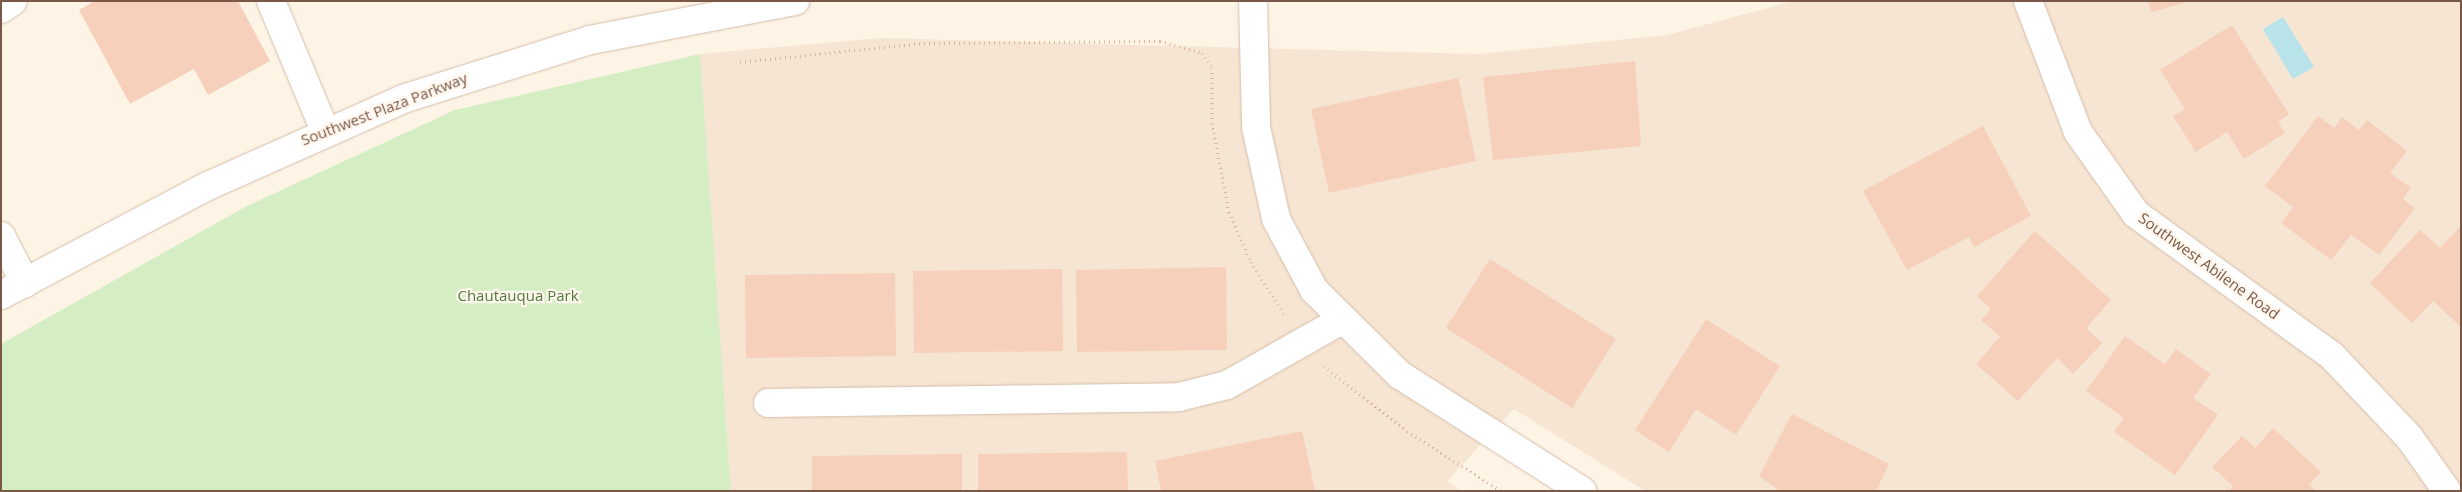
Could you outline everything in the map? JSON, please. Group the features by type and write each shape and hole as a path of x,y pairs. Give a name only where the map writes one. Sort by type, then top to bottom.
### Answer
{"street":[{"path":"1,9 13,1"},
{"path":"271,1 325,131"},
{"name":"Southwest Plaza Parkway","path":"1,295 210,185 325,131 492,67 590,40 795,1"},
{"path":"1253,1 1256,126 1276,219 1314,290 1400,376 1582,491"},
{"name":"Southwest Abilene Road","path":"2028,1 2078,132 2136,214 2332,356 2409,437 2447,491"},
{"path":"1,236 25,283"},
{"path":"768,403 1179,397 1227,385 1342,320"}],"path":[{"path":"740,62 924,42 1160,41 1202,53"}],"shaded area":[{"path":"1794,1 2461,1 2461,491 1645,491 1514,409 1447,481 1461,491 731,491 700,54 880,38 1480,54 1667,35"}],"green space":[{"name":"Chautauqua Park","path":"700,54 731,491 1,491 1,344 245,207 455,110"}],"water":[{"path":"2283,17 2314,67 2293,79 2263,29"}],"building":[{"path":"95,1 238,1 270,61 208,95 194,69 130,104 79,10"},
{"path":"2148,1 2187,1 2187,2 2151,12"},
{"path":"2232,25 2289,114 2278,122 2285,133 2244,159 2227,132 2196,152 2173,116 2185,109 2160,70"},
{"path":"1635,61 1641,146 1493,160 1483,77"},
{"path":"1458,78 1476,161 1329,193 1311,109"},
{"path":"2318,116 2334,128 2342,117 2359,130 2367,120 2407,151 2390,173 2411,188 2403,199 2415,208 2379,255 2351,235 2331,260 2281,223 2293,207 2265,186"},
{"path":"1983,126 2031,216 1974,247 1969,237 1907,270 1863,191"},
{"path":"2461,226 2461,327 2433,301 2412,323 2370,283 2420,230 2440,248"},
{"path":"2035,231 2111,300 2086,328 2102,343 2073,374 2057,358 2018,401 1976,364 2000,337 1981,320 1991,309 1977,296"},
{"path":"1490,259 1616,339 1572,408 1446,328"},
{"path":"1226,267 1227,350 1077,352 1076,270"},
{"path":"1062,269 1063,351 914,353 913,271"},
{"path":"895,273 896,356 746,358 745,275"},
{"path":"1706,319 1780,366 1736,435 1696,409 1669,452 1635,430"},
{"path":"2125,336 2165,364 2176,349 2211,374 2193,398 2218,415 2175,475 2114,432 2124,418 2086,391"},
{"path":"1792,414 1889,464 1876,491 1780,491 1759,476"},
{"path":"2273,428 2321,472 2309,485 2316,491 2229,491 2233,486 2212,467 2242,436 2255,448"},
{"path":"1302,431 1315,491 1161,491 1155,461"},
{"path":"1127,452 1128,491 978,491 978,454"},
{"path":"962,454 962,491 812,491 812,456"}]}
